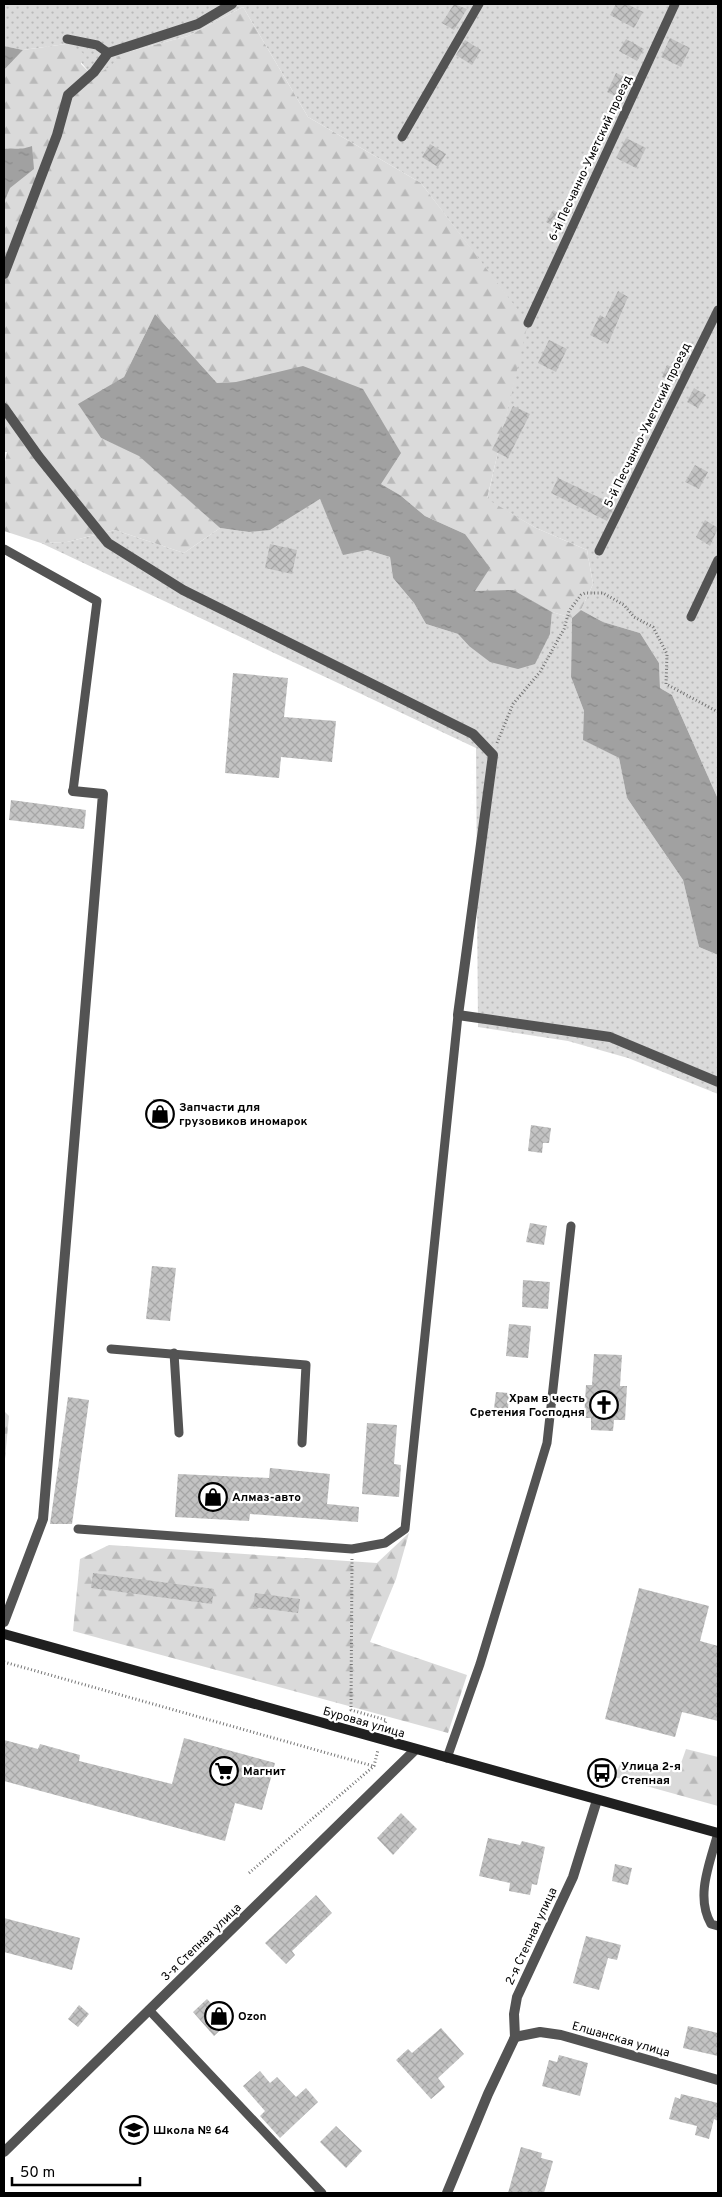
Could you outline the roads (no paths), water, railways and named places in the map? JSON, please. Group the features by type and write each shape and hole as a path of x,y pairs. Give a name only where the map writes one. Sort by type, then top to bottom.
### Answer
{"main road":[{"name":"Буровая улица","path":"4,1634 718,1833"}],"street":[{"path":"4,274 57,136 68,95 94,72 108,53 198,24 218,8 232,4"},
{"path":"4,408 39,457 108,544 183,590 473,734 493,755 458,1015 610,1037 718,1082"},
{"path":"4,1622 43,1519 103,794 73,791"},
{"name":"3-я Степная улица","path":"4,2152 416,1750"},
{"name":"2-я Степная улица","path":"447,2193 488,2094 515,2037 514,2014 517,1997 573,1877 597,1800"},
{"name":"Елшанская улица","path":"515,2037 540,2032 561,2036 718,2080"}],"lane":[{"path":"402,137 479,4"},
{"name":"6-й Песчанно-Уметский проезд","path":"528,323 675,4"},
{"path":"67,39 97,45 108,53"},
{"name":"5-й Песчанно-Уметский проезд","path":"599,551 718,310"},
{"path":"4,549 97,601 73,791"},
{"path":"691,617 718,560"},
{"path":"78,1529 352,1549 385,1543 405,1529 458,1015"},
{"path":"447,1758 480,1664 547,1443 572,1226"},
{"path":"111,1349 306,1365 302,1443"},
{"path":"174,1353 179,1433"},
{"path":"718,1833 703,1890 704,1911 711,1924 718,1926"},
{"path":"149,2010 322,2193"}],"water":[{"path":"4,46 23,50 4,70"},
{"path":"32,146 34,169 10,188 5,200 4,149"},
{"path":"155,314 217,383 236,382 303,366 363,389 401,453 381,484 400,495 425,516 465,534 490,568 475,591 513,590 552,612 550,634 535,664 518,669 490,662 469,646 458,634 426,624 414,603 393,578 390,557 367,550 343,555 320,499 270,530 249,532 220,528 139,456 101,438 78,404 124,377"},
{"path":"581,610 603,622 640,633 659,663 660,688 672,695 718,799 718,955 699,947 683,880 627,798 619,758 583,740 584,711 571,677 572,618"}],"place":[{"name":"Запчасти для грузовиков иномарок","path":"160,1114"},
{"name":"Храм в честь Сретения Господня","path":"604,1405"},
{"name":"Алмаз-авто","path":"213,1497"},
{"name":"Магнит","path":"224,1771"},
{"name":"Улица 2-я Степная","path":"602,1773"},
{"name":"Ozon","path":"219,2016"},
{"name":"Школа № 64","path":"134,2130"}]}
